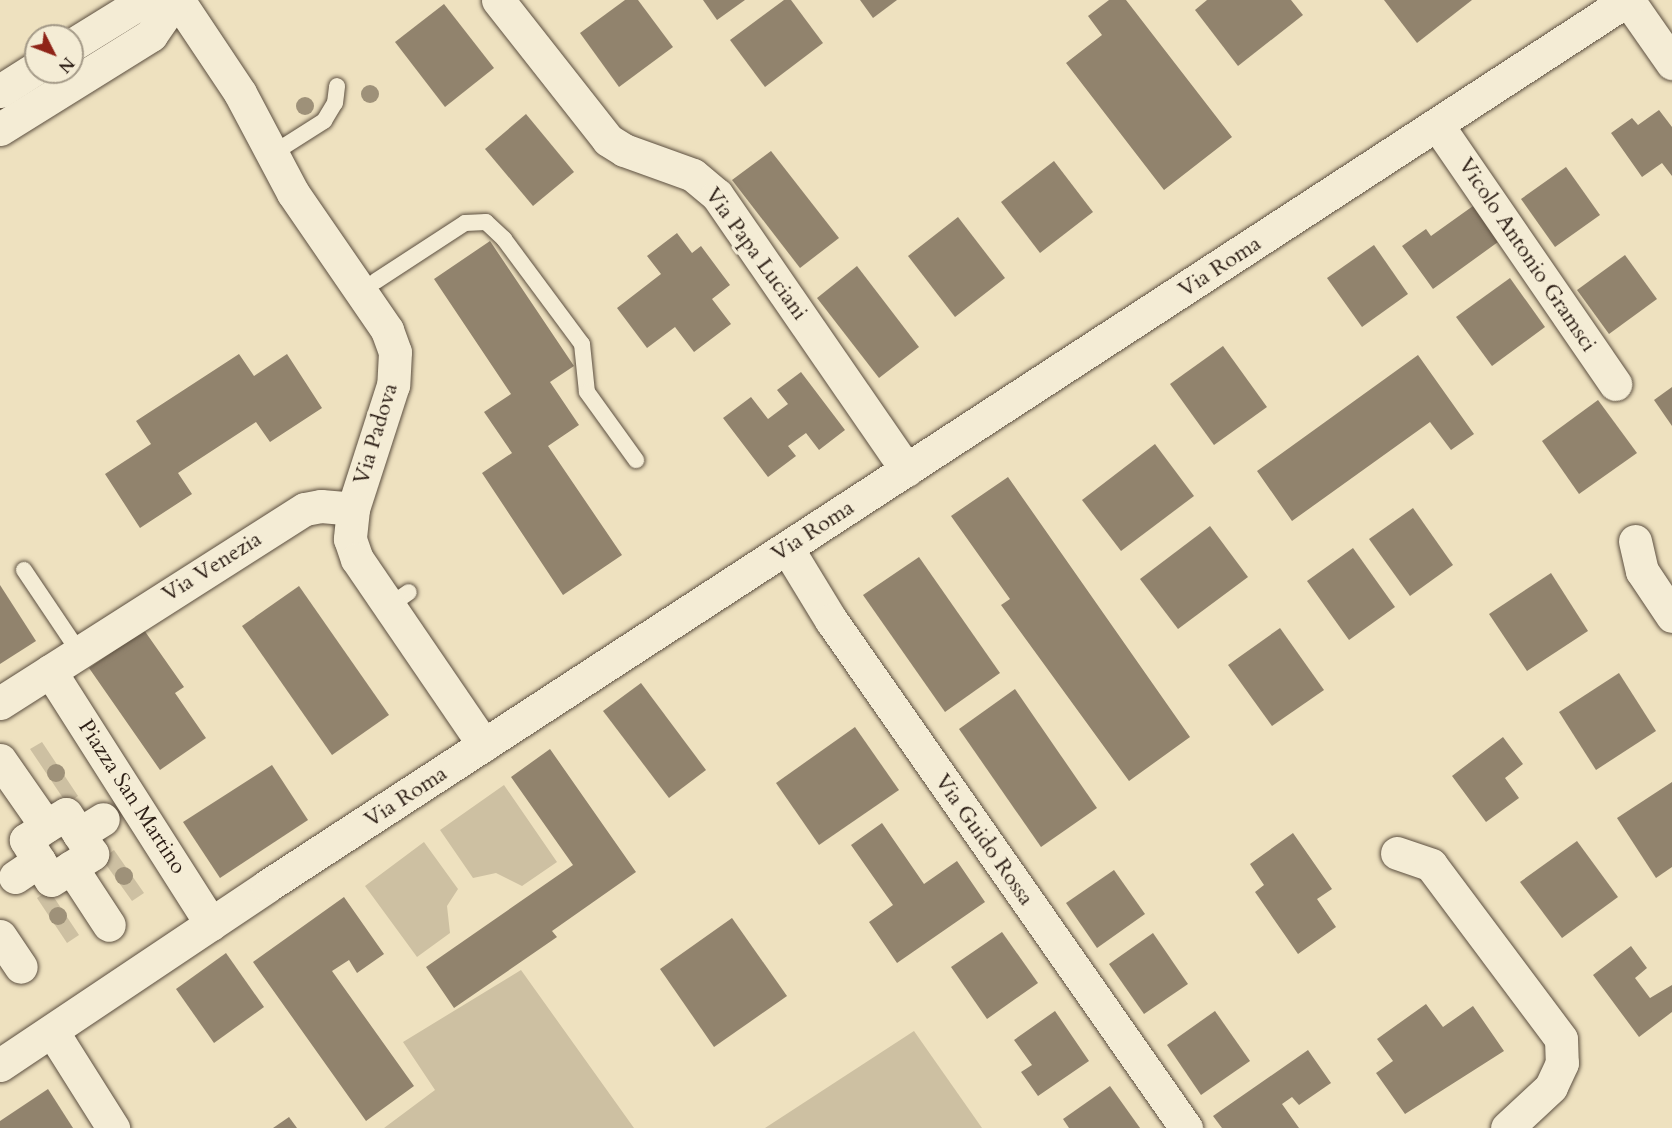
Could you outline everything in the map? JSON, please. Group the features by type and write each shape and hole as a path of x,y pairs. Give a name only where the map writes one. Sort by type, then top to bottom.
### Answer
{"street":[{"path":"84,38 145,0"},
{"path":"1,125 151,35 176,0"},
{"name":"Via Padova","path":"176,0 240,93 293,193 387,330 395,352 393,385 353,509 350,539 357,559 399,599 484,745"},
{"name":"Via Papa Luciani","path":"498,0 608,140 624,150 693,175 717,195 907,470"},
{"path":"1627,0 1672,63"},
{"name":"Via Roma","path":"0,1065 484,745 1438,126 1627,0"},
{"path":"0,90 24,75"},
{"name":"Vicolo Antonio Gramsci","path":"1438,126 1616,384"},
{"name":"Via Venezia","path":"79,652 305,509 321,506 353,509"},
{"path":"1635,542 1642,572 1672,616"},
{"name":"Via Guido Rossa","path":"787,548 831,620 1186,1128"},
{"path":"0,703 79,652"},
{"name":"Piazza San Martino","path":"50,671 211,924"},
{"path":"0,760 46,826"},
{"path":"66,814 91,826 92,854 51,880 27,869 26,840 46,826 66,814"},
{"path":"1397,854 1431,865 1561,1039 1562,1063 1551,1087 1507,1128"},
{"path":"71,867 109,925"},
{"path":"0,936 21,967"},
{"path":"52,1031 113,1128"}],"lane":[{"path":"272,154 324,121 335,103 336,86"},
{"path":"376,281 465,223 486,222 504,239 582,344 586,392 636,460"},
{"path":"24,570 79,652"}],"shaded area":[{"path":"42,742 78,796 67,804 30,749"},
{"path":"504,785 557,862 522,886 496,873 473,878 440,830"},
{"path":"424,842 458,889 447,906 450,933 417,957 365,886"},
{"path":"114,850 144,893 132,901 102,859"},
{"path":"49,890 79,935 67,943 37,898"},
{"path":"521,970 634,1128 384,1128 435,1090 403,1042"},
{"path":"914,1031 982,1128 765,1128"}],"building":[{"path":"625,0 638,0 673,47 619,87 580,33"},
{"path":"703,0 745,0 717,20"},
{"path":"784,0 791,0 823,43 765,87 730,40"},
{"path":"860,0 897,0 873,18"},
{"path":"1109,0 1126,0 1232,137 1164,190 1066,63 1102,35 1088,16"},
{"path":"1207,0 1291,0 1303,15 1238,66 1195,10"},
{"path":"1384,0 1472,0 1417,43"},
{"path":"444,4 494,68 445,107 395,42"},
{"path":"1659,110 1672,127 1672,176 1662,163 1642,177 1611,133 1632,118 1638,125"},
{"path":"526,114 574,172 533,206 485,149"},
{"path":"771,151 839,238 800,268 732,180"},
{"path":"1054,161 1093,212 1040,253 1001,202"},
{"path":"1566,167 1600,215 1555,247 1521,199"},
{"path":"1473,206 1498,242 1433,289 1402,246 1426,229 1431,236"},
{"path":"958,217 1005,278 955,317 908,256"},
{"path":"677,233 692,253 701,246 730,285 712,299 731,324 694,352 675,327 647,348 617,308 661,274 647,256"},
{"path":"490,241 574,366 550,382 579,425 548,446 622,555 563,595 482,473 512,453 484,412 511,394 434,279"},
{"path":"1374,245 1408,294 1362,327 1327,278"},
{"path":"1625,255 1657,299 1609,334 1577,290"},
{"path":"857,266 919,347 879,378 817,298"},
{"path":"1510,278 1545,327 1492,366 1456,317"},
{"path":"1223,346 1267,407 1214,445 1170,384"},
{"path":"239,354 254,376 287,354 322,408 270,442 256,422 178,473 192,494 140,528 105,474 151,444 136,421"},
{"path":"1418,355 1474,434 1451,450 1430,422 1292,521 1257,471"},
{"path":"801,372 845,430 819,450 806,433 788,446 796,456 768,477 723,418 751,397 768,419 788,404 777,390"},
{"path":"1672,387 1672,426 1654,400"},
{"path":"1598,400 1637,453 1579,494 1542,441"},
{"path":"1155,444 1194,496 1121,551 1082,500"},
{"path":"1008,477 1190,737 1129,781 1001,605 1010,599 951,516"},
{"path":"1413,508 1453,565 1410,596 1369,539"},
{"path":"1210,526 1248,577 1178,629 1140,579"},
{"path":"1353,548 1395,607 1349,640 1307,581"},
{"path":"919,557 1000,673 945,712 863,595"},
{"path":"1551,573 1588,631 1527,671 1489,614"},
{"path":"0,585 36,641 0,664"},
{"path":"299,586 389,715 332,755 242,626"},
{"path":"1280,628 1324,690 1272,726 1228,665"},
{"path":"144,630 184,687 175,693 206,738 160,770 89,668"},
{"path":"1619,673 1656,731 1596,770 1559,712"},
{"path":"641,683 706,770 669,798 603,711"},
{"path":"1015,689 1097,808 1041,847 959,729"},
{"path":"855,727 899,790 819,845 776,783"},
{"path":"1503,737 1523,764 1505,778 1519,798 1486,822 1452,776"},
{"path":"550,749 636,872 552,931 557,937 454,1008 426,967 573,865 511,777"},
{"path":"272,765 308,820 220,878 183,822"},
{"path":"1672,782 1672,867 1656,878 1617,818"},
{"path":"882,823 924,884 957,861 985,902 897,963 869,922 893,905 851,845"},
{"path":"1293,833 1332,889 1317,899 1336,927 1298,954 1255,892 1264,885 1250,864"},
{"path":"1577,841 1618,897 1562,938 1520,882"},
{"path":"1114,870 1145,914 1097,948 1066,903"},
{"path":"344,897 384,954 357,973 349,960 332,971 414,1086 366,1121 253,962"},
{"path":"732,918 787,996 714,1047 660,969"},
{"path":"1002,932 1038,983 987,1019 951,967"},
{"path":"1153,933 1188,984 1144,1014 1109,964"},
{"path":"1631,946 1647,968 1635,978 1650,998 1672,985 1672,1012 1639,1037 1593,975"},
{"path":"226,953 264,1007 214,1043 176,989"},
{"path":"1426,1004 1443,1027 1473,1006 1504,1051 1405,1114 1376,1073 1393,1061 1377,1039"},
{"path":"1055,1011 1089,1061 1038,1096 1021,1072 1032,1065 1014,1040"},
{"path":"1215,1011 1250,1061 1201,1095 1167,1045"},
{"path":"1308,1050 1331,1083 1299,1105 1292,1097 1282,1104 1299,1128 1222,1128 1213,1116"},
{"path":"1110,1086 1140,1128 1069,1128 1063,1119"},
{"path":"48,1089 73,1128 0,1128 0,1121"},
{"path":"289,1117 297,1128 273,1128"}]}
